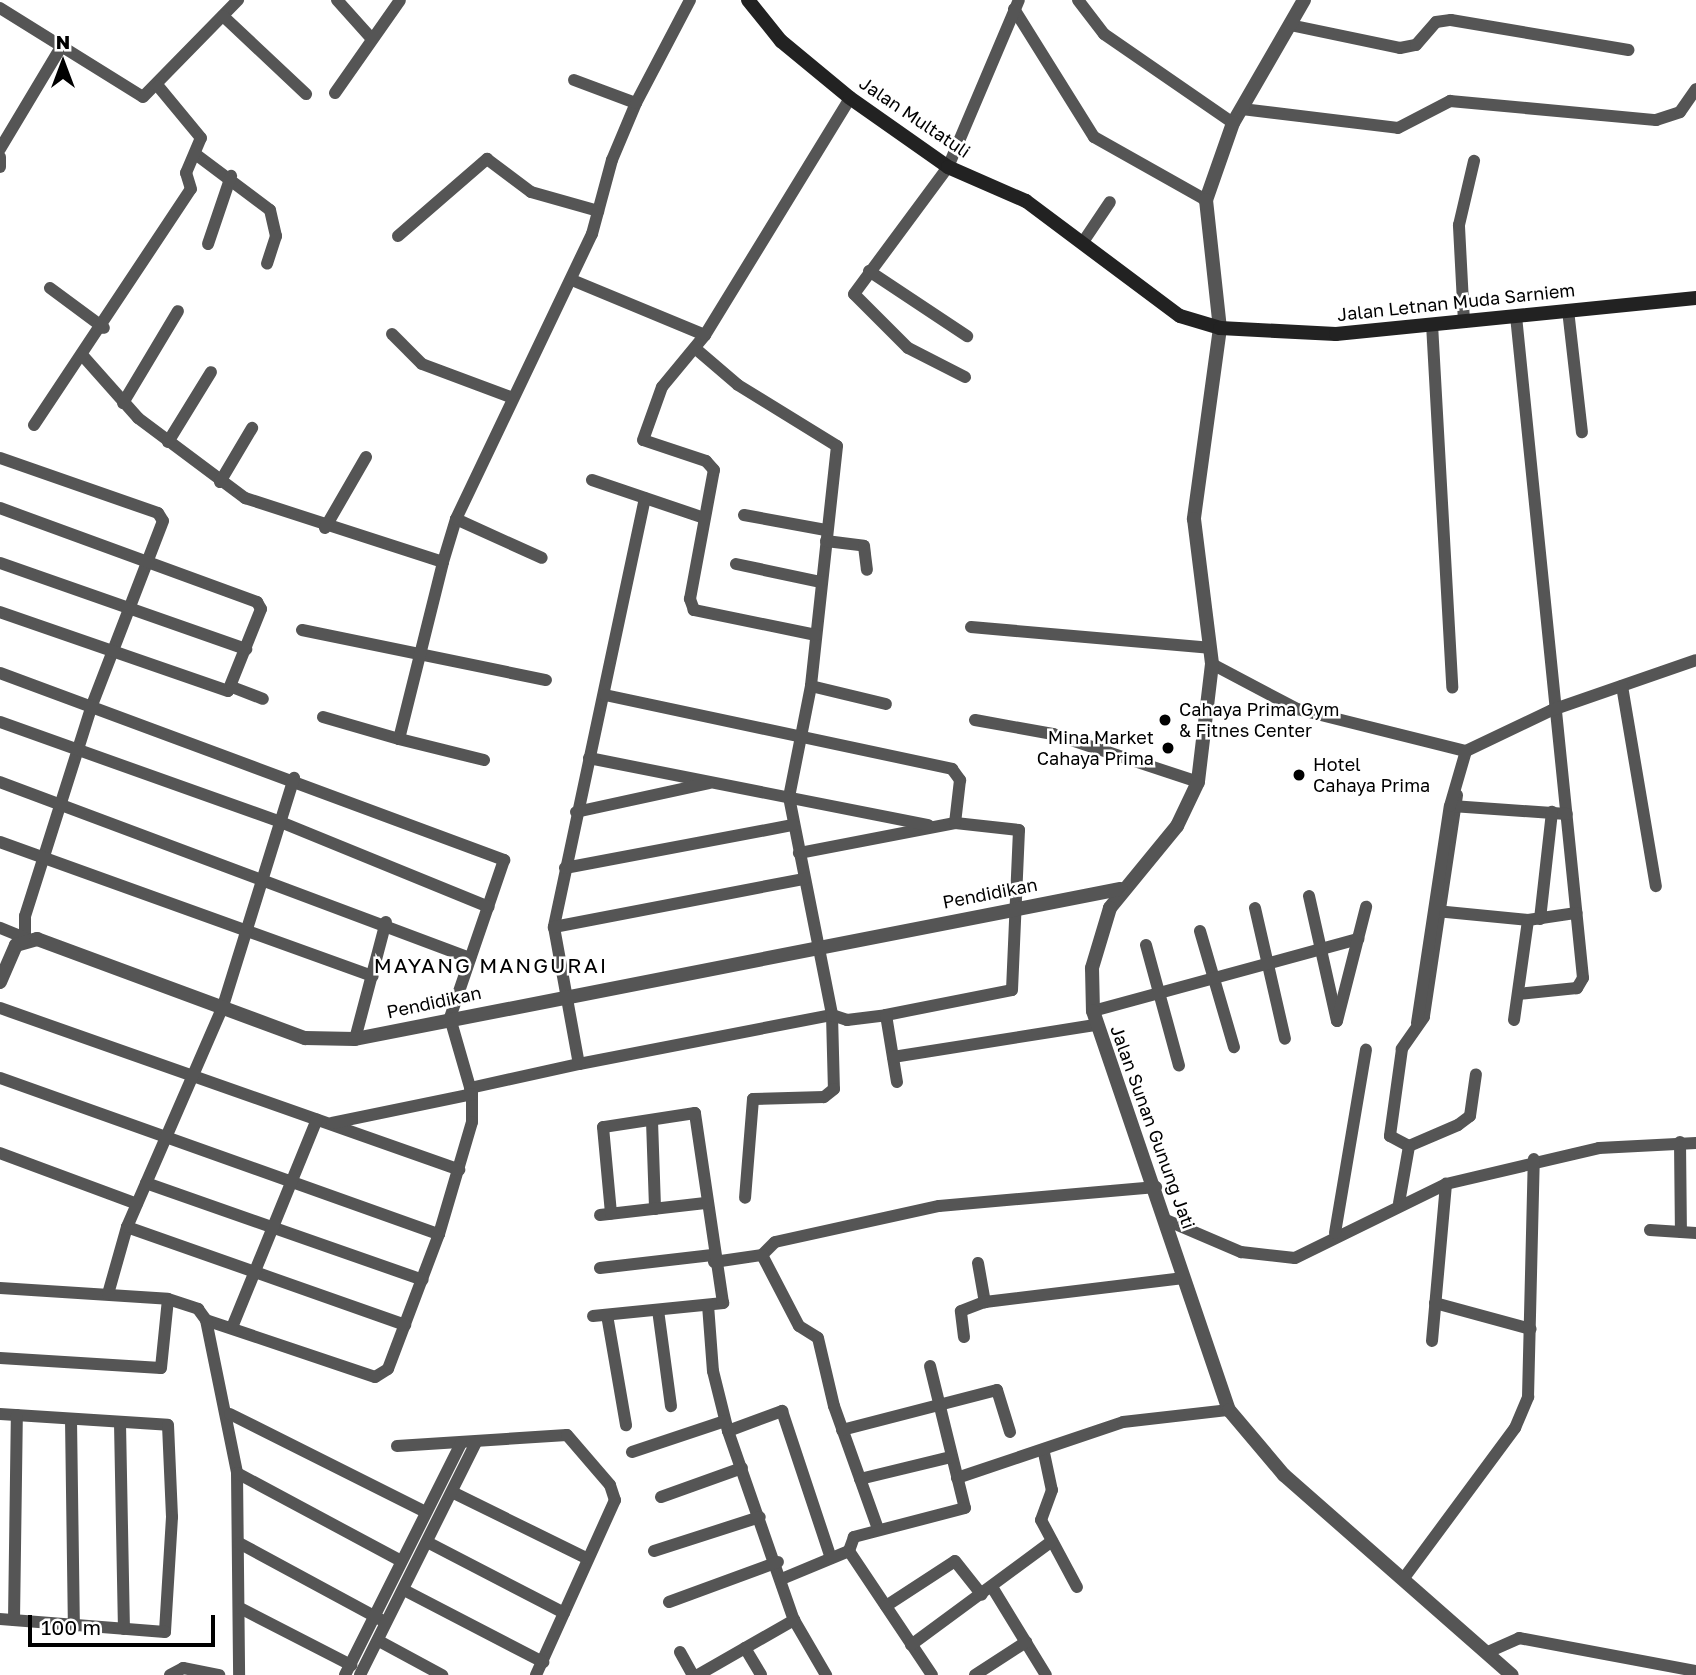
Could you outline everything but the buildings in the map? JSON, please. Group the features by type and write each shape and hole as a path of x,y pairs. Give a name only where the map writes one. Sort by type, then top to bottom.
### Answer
{"main road":[{"name":"Jalan Multatuli","path":"748,0 781,41 850,98 948,167 1026,201 1180,316 1220,328"},
{"name":"Jalan Letnan Muda Sarniem","path":"1220,328 1336,334 1696,298"}],"street":[{"path":"0,8 136,96 158,86 238,0"},
{"path":"337,0 372,39"},
{"path":"335,93 400,0"},
{"path":"399,739 456,519 572,280 636,103 690,0"},
{"path":"1078,0 1104,34 1233,123"},
{"path":"1016,4 1094,137 1206,200 1233,123 1304,0"},
{"path":"965,377 908,348 856,302 855,290 948,167 1016,4"},
{"path":"223,16 306,94"},
{"path":"1290,25 1400,48 1416,46 1436,22 1451,20 1628,50"},
{"path":"0,149 61,47"},
{"path":"574,80 636,103"},
{"path":"34,425 104,328 191,189 186,173 198,156 198,132 158,86"},
{"path":"1242,109 1398,128 1450,101 1656,120 1680,112 1696,89"},
{"path":"816,635 694,610 690,599 712,465 643,440 662,387 696,349 850,98"},
{"path":"198,156 231,176 275,223 267,264"},
{"path":"0,157 0,167"},
{"path":"398,236 486,159 531,192 598,211"},
{"path":"1464,322 1459,225 1474,161"},
{"path":"208,244 231,176"},
{"name":"Jalan Sunan Gunung Jati","path":"1206,200 1220,328 1194,519 1212,664 1198,782 1177,826 1120,889 1096,949 1094,1018 1156,1187 1229,1410 1284,1475 1513,1675"},
{"path":"1083,242 1110,202"},
{"path":"869,271 967,336"},
{"path":"572,280 705,335"},
{"path":"50,288 104,328"},
{"path":"1568,310 1582,432"},
{"path":"123,403 178,311"},
{"path":"1516,316 1552,710 1567,814 1583,985 1518,994"},
{"path":"1432,324 1452,687"},
{"path":"392,334 422,364 513,398"},
{"path":"696,349 738,385 835,443 811,686 789,797 832,1015 831,1094 753,1099 745,1198"},
{"path":"83,356 123,403 168,442 244,498 326,528 443,562"},
{"path":"168,442 211,372"},
{"path":"220,482 252,428"},
{"path":"326,528 366,457"},
{"path":"0,458 162,515 92,705 62,804 42,856 25,937 0,982"},
{"path":"592,480 704,518"},
{"path":"579,1064 554,927 576,812 605,695 645,498"},
{"path":"0,508 261,604 232,687 224,691 0,612"},
{"path":"744,515 864,546 867,570"},
{"path":"456,519 542,558"},
{"path":"0,563 246,649"},
{"path":"736,565 821,582"},
{"path":"971,627 1209,648"},
{"path":"302,630 546,680"},
{"path":"1212,664 1297,709 1465,751 1552,710 1696,660"},
{"path":"0,673 502,856 489,906 450,1017 471,1091 459,1170 423,1280 387,1369 375,1377 233,1325 206,1320"},
{"path":"811,686 886,704"},
{"path":"1622,686 1656,886"},
{"path":"232,687 263,699"},
{"path":"605,695 959,773 955,823"},
{"path":"323,717 484,760"},
{"path":"975,720 1053,734 1198,782"},
{"path":"0,722 283,823 489,906"},
{"path":"1409,1146 1390,1136 1388,1123 1402,1049 1417,1024 1465,751"},
{"path":"589,758 935,826"},
{"path":"108,1294 127,1227 198,1074 223,1006 244,931 283,823 294,778"},
{"path":"0,782 386,922 470,958"},
{"path":"576,812 714,782"},
{"path":"1455,803 1567,814"},
{"path":"1514,1020 1552,812"},
{"path":"332,1123 579,1064 832,1015 847,1020 886,1016 1009,993 1010,909 1018,830 955,823 799,853"},
{"path":"565,868 793,824"},
{"path":"0,842 373,976"},
{"path":"554,927 804,879"},
{"name":"Pendidikan","path":"25,937 223,1006 305,1038 355,1039 450,1017 1120,889"},
{"path":"1310,896 1339,1021 1366,907"},
{"path":"1255,908 1284,1039"},
{"path":"1437,911 1534,919 1576,913"},
{"path":"355,1039 386,922"},
{"path":"0,928 25,937"},
{"path":"1200,931 1234,1047"},
{"path":"893,1057 1094,1018 1158,992 1265,959 1320,945 1358,939"},
{"path":"1146,944 1179,1066"},
{"path":"0,1008 198,1074 459,1170"},
{"path":"886,1016 897,1082"},
{"path":"1335,1233 1366,1050"},
{"path":"1409,1146 1470,1116 1476,1074"},
{"path":"0,1078 166,1140 439,1234"},
{"path":"593,1316 708,1305 724,1300 713,1258 695,1113 603,1127 606,1214 705,1203"},
{"path":"233,1325 258,1272 317,1119"},
{"path":"652,1121 655,1209"},
{"path":"1166,1220 1267,1257 1319,1250 1335,1233 1399,1203 1446,1184 1534,1158 1680,1142 1696,1143"},
{"path":"1680,1142 1681,1232"},
{"path":"1399,1203 1409,1146"},
{"path":"0,1153 137,1204"},
{"path":"1404,1578 1515,1429 1530,1386 1534,1158"},
{"path":"146,1183 423,1280"},
{"path":"1432,1341 1446,1184"},
{"path":"600,1268 762,1255 775,1242 939,1206 1156,1187"},
{"path":"127,1227 405,1325"},
{"path":"1650,1230 1696,1233"},
{"path":"762,1255 799,1326 818,1338 842,1430 878,1529"},
{"path":"978,1263 985,1302"},
{"path":"964,1337 961,1311 985,1302 1184,1278"},
{"path":"0,1288 168,1298 198,1309 206,1320 230,1414 237,1473 244,1673"},
{"path":"0,1358 161,1368 168,1298"},
{"path":"1435,1303 1531,1329"},
{"path":"708,1305 726,1426 785,1578 794,1620 826,1675"},
{"path":"658,1310 671,1406"},
{"path":"607,1315 626,1425"},
{"path":"849,1551 854,1536 965,1508 938,1408 930,1366"},
{"path":"842,1430 938,1408 997,1390 1010,1432"},
{"path":"957,1478 1044,1453 1123,1423 1229,1410"},
{"path":"632,1452 782,1411 831,1558"},
{"path":"0,1414 168,1425 172,1517 170,1630 74,1627 0,1619"},
{"path":"230,1414 426,1512"},
{"path":"14,1620 16,1415"},
{"path":"71,1419 74,1627"},
{"path":"120,1423 124,1629"},
{"path":"397,1446 574,1440 616,1498 586,1558 536,1675"},
{"path":"352,1671 379,1641 454,1493 476,1442"},
{"path":"352,1671 401,1561 461,1443"},
{"path":"1044,1453 1052,1490 1041,1520 1077,1587"},
{"path":"860,1479 951,1457"},
{"path":"661,1497 741,1468"},
{"path":"237,1473 401,1561"},
{"path":"454,1493 586,1558"},
{"path":"654,1551 760,1517"},
{"path":"911,1645 1052,1541"},
{"path":"239,1543 388,1623"},
{"path":"429,1543 564,1614"},
{"path":"785,1578 849,1551"},
{"path":"849,1551 932,1675"},
{"path":"886,1606 956,1561 987,1591 1026,1642 1046,1675"},
{"path":"669,1602 778,1562"},
{"path":"404,1590 543,1662"},
{"path":"242,1609 352,1671"},
{"path":"698,1675 794,1620"},
{"path":"1488,1652 1519,1638 1696,1671"},
{"path":"379,1641 442,1675"},
{"path":"975,1675 1026,1642"},
{"path":"746,1648 761,1675"},
{"path":"680,1652 692,1675"},
{"path":"170,1675 183,1668 219,1675"}],"place":[{"name":"Cahaya Prima Gym & Fitnes Center","path":"1165,720"},
{"name":"Mina Market Cahaya Prima","path":"1168,748"},
{"name":"Hotel Cahaya Prima","path":"1299,775"}],"district":[{"name":"MAYANG MANGURAI","path":"491,965"}]}
